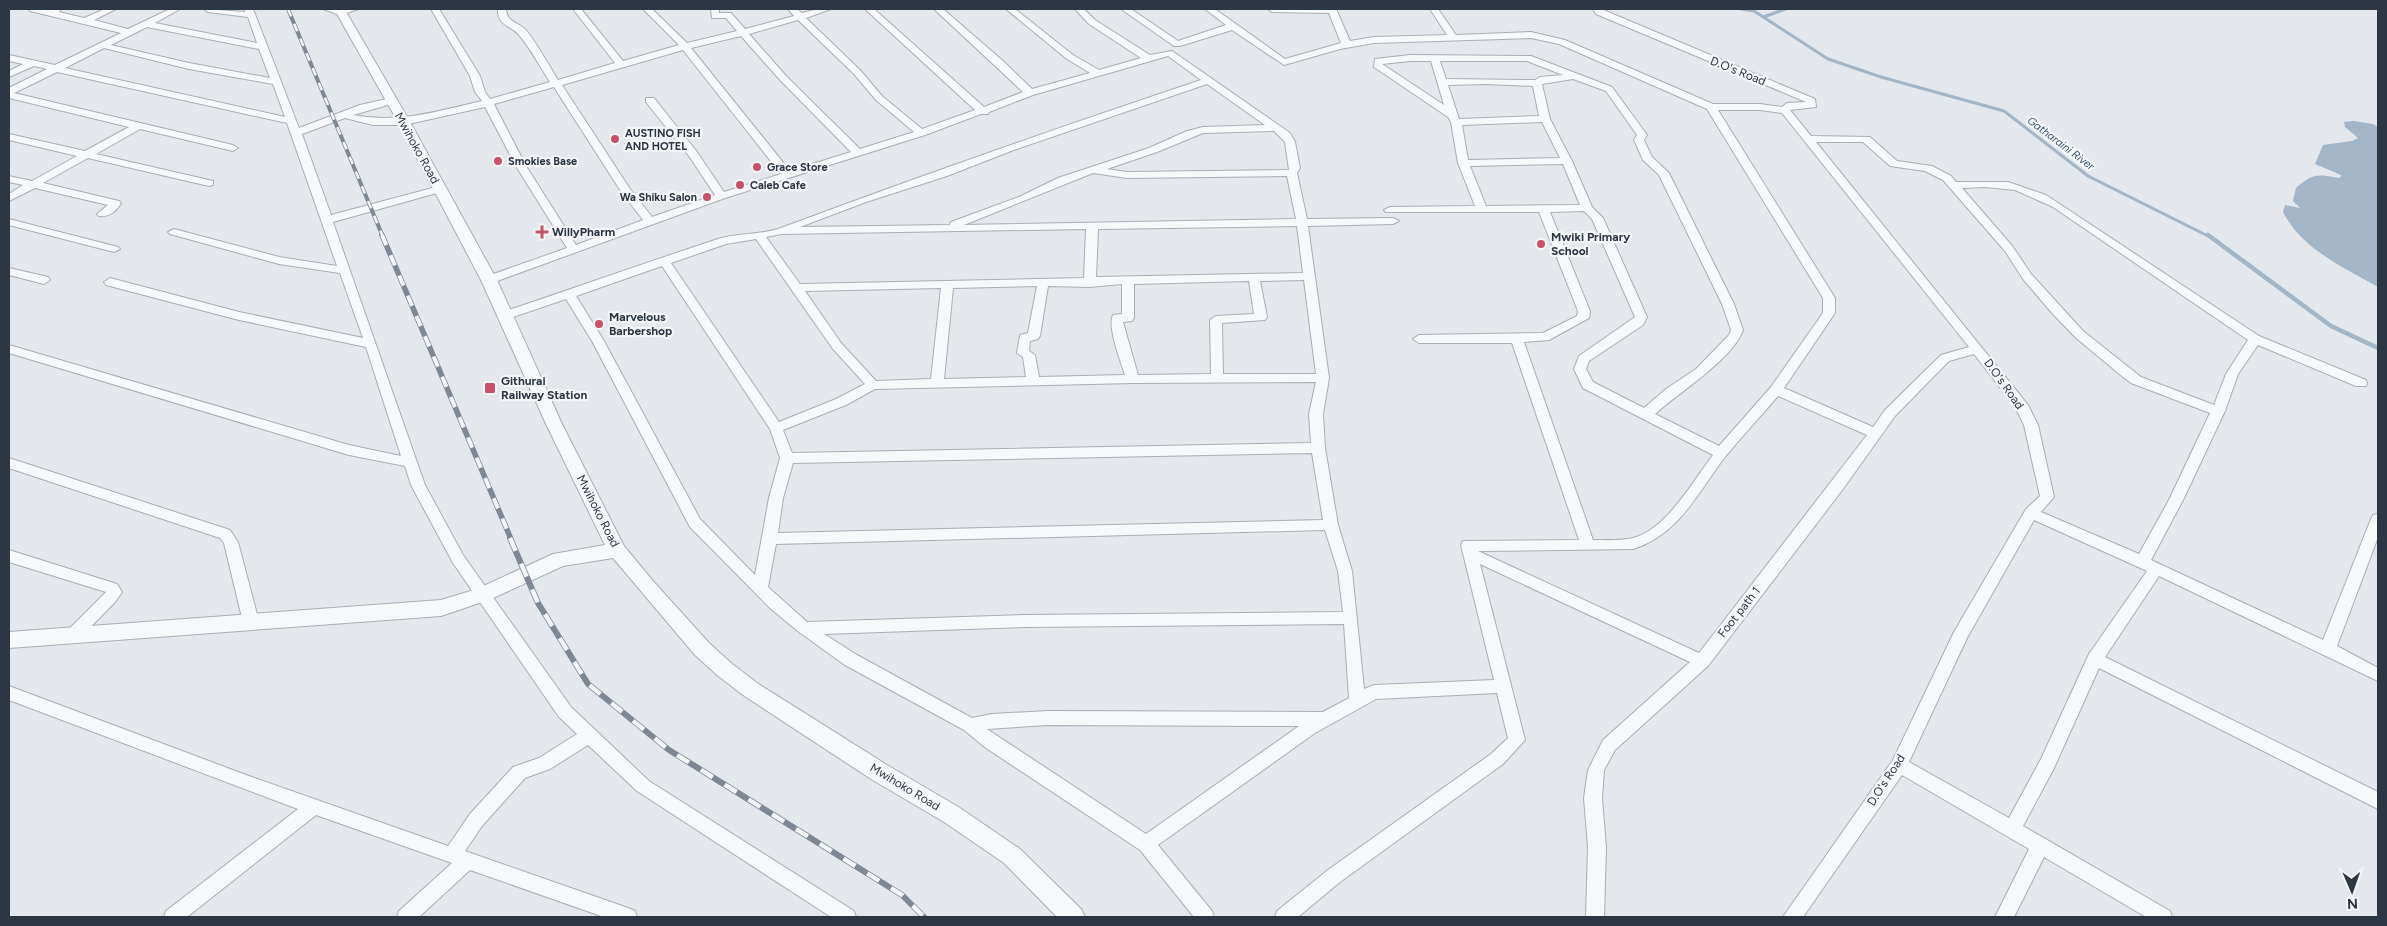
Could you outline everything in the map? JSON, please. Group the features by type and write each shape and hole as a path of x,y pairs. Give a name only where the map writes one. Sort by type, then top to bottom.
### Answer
{"street":[{"path":"33,9 54,10 85,21 129,32"},
{"path":"85,21 112,9"},
{"path":"9,94 101,45 176,9"},
{"path":"208,9 250,12 265,47 371,344 418,485 458,559 565,712 643,786 848,917"},
{"path":"435,9 475,76 480,92 488,103 521,166 573,249"},
{"path":"502,9 502,14 509,25 516,27 522,32 629,197 649,221"},
{"path":"577,9 622,66"},
{"path":"647,9 685,46 788,175"},
{"path":"715,9 715,16 728,15 745,32 784,79 858,153"},
{"path":"792,9 857,72 879,98 921,133"},
{"path":"346,113 349,117 374,122 404,122 488,103 622,66 685,46 828,9"},
{"path":"870,9 984,112"},
{"path":"938,9 1000,63 1030,93"},
{"path":"1010,9 1070,57 1097,73"},
{"path":"1079,9 1092,22 1148,58"},
{"path":"1125,9 1177,44 1234,26"},
{"path":"1209,9 1284,62 1346,44 1374,40 1524,35 1562,42 1710,107 1760,107 1785,110"},
{"path":"1272,9 1332,9 1346,44"},
{"path":"1434,9 1453,38"},
{"name":"Mwihoko Road","path":"341,10 404,122 488,280 554,424 617,550 646,586 702,649 724,669 750,689 879,772 952,815 1012,856 1073,917"},
{"name":"D.O's Road","path":"1598,11 1813,104 1787,106 1785,110 2021,405 2031,425 2047,497 2031,513 1960,636 1899,765 1792,917"},
{"path":"145,24 265,47"},
{"path":"101,45 190,66 276,82"},
{"path":"488,280 721,196 921,133 984,112 1030,93 1169,53 1277,128 1286,135 1290,142 1296,168 1292,173 1302,224 1323,378 1316,414 1318,448 1331,525 1344,571 1351,618 1357,701"},
{"path":"9,58 293,127 391,101"},
{"path":"1545,119 1454,119 1377,63 1392,59 1528,58 1609,89 1642,135 1638,140 1647,158 1664,173 1725,296 1738,330 1735,336 1701,372 1671,392 1646,414"},
{"path":"1434,60 1454,119 1463,163 1481,208"},
{"path":"9,74 31,64"},
{"path":"1442,82 1486,80 1537,83 1540,80 1574,77"},
{"path":"504,316 724,241 781,231 862,200 943,174 1007,149 1208,81"},
{"path":"1537,83 1545,119 1567,161 1587,208 1597,218 1641,317 1639,322 1583,359 1580,370 1588,385 1721,453"},
{"path":"9,94 136,127 233,148"},
{"path":"650,100 693,154 721,196"},
{"path":"1284,917 1342,871 1513,745 1517,740 1468,545 1588,546 1633,544 1660,530 1670,522 1721,453 1776,390 1829,313 1829,298 1780,216 1710,107"},
{"path":"9,198 136,127"},
{"path":"945,228 1090,170 1153,150 1180,136 1203,130 1277,128"},
{"path":"9,137 209,183"},
{"path":"1808,139 1866,139 1894,164 1938,171 1955,185 2009,249 2040,292 2079,334 2136,380 2218,411"},
{"path":"1463,163 1567,161"},
{"path":"1090,170 1127,175 1292,173"},
{"path":"9,179 115,203 114,206 103,214"},
{"path":"1955,185 2002,183 2032,191 2065,210 2255,339 2361,383"},
{"path":"326,220 440,189"},
{"path":"781,231 829,232 945,228 1302,224 1481,208 1587,208"},
{"path":"1419,339 1545,338 1583,318 1584,311 1543,208"},
{"path":"9,222 114,249"},
{"path":"1090,283 1092,227"},
{"path":"174,232 287,263 312,268 343,270"},
{"path":"759,235 838,346 873,386"},
{"path":"664,261 776,428 787,458 776,498 760,588"},
{"path":"9,271 44,280"},
{"path":"797,288 1042,282 1090,283 1308,276"},
{"path":"1217,379 1216,320 1261,317 1254,278"},
{"path":"110,282 239,316 371,344"},
{"path":"1033,382 1030,355 1023,353 1024,338 1034,336 1042,282"},
{"path":"1128,282 1128,318 1118,318 1118,329 1132,379"},
{"path":"936,383 947,284"},
{"path":"569,294 598,341 694,523 776,605 804,628 851,660 970,725 992,743 1146,844 1205,917"},
{"path":"1517,339 1588,546"},
{"path":"2013,828 2048,763 2095,659 2149,565 2176,500 2218,411 2232,374 2255,339"},
{"path":"9,349 349,450 409,462"},
{"name":"Foot path 1","path":"1595,917 1597,847 1593,798 1596,770 1609,745 1702,661 1832,493 1890,413 1945,358 1978,349"},
{"path":"776,428 841,402 873,386 1132,379 1323,378"},
{"path":"1776,390 1875,433"},
{"path":"787,458 1318,448"},
{"path":"9,463 225,534 231,542 251,622"},
{"path":"2031,513 2328,648 2378,675"},
{"path":"2328,648 2378,519"},
{"path":"770,539 1331,525"},
{"path":"9,640 408,612 441,608 484,594 560,559 617,550"},
{"path":"1470,553 1702,661"},
{"path":"9,556 112,588 114,592 110,598 73,635"},
{"path":"804,628 1025,622 1351,618"},
{"path":"2095,659 2300,760 2378,801"},
{"path":"1146,844 1309,728 1374,692 1503,686"},
{"path":"9,693 313,807 628,917"},
{"path":"970,725 992,721 1048,718 1326,719"},
{"path":"406,917 460,858 476,820 518,772 544,764 590,736"},
{"path":"1899,765 2013,828 2040,846 2163,917"},
{"path":"173,917 313,807"},
{"path":"2004,917 2040,846"}],"water":[{"path":"2354,121 2373,124 2378,127 2378,287 2312,247 2291,225 2283,212 2285,205 2300,208 2293,201 2296,188 2308,179 2316,176 2340,178 2341,175 2315,164 2323,145 2352,141 2358,138 2345,127 2344,122"}],"waterway":[{"name":"Gatharaini River","path":"1741,9 1754,11 1763,17"},
{"path":"1763,17 1786,9"},
{"name":"Gatharaini River","path":"1763,17 1828,59 1881,77 2004,111 2088,176 2210,237"},
{"name":"Gatharaini River","path":"2208,235 2331,326 2378,348"}],"railway":[{"path":"288,9 383,237"},
{"path":"382,235 511,539"},
{"path":"510,538 538,603 588,684 669,750 902,895 924,917"}],"place":[{"name":"AUSTINO FISH AND HOTEL","path":"615,139"},
{"name":"Smokies Base","path":"498,161"},
{"name":"Grace Store","path":"757,167"},
{"name":"Caleb Cafe","path":"740,185"},
{"name":"Wa Shiku Salon","path":"707,197"},
{"name":"WillyPharm","path":"542,232"},
{"name":"Mwiki Primary School","path":"1541,244"},
{"name":"Marvelous Barbershop","path":"599,324"},
{"name":"Githurai Railway Station","path":"490,388"}]}
